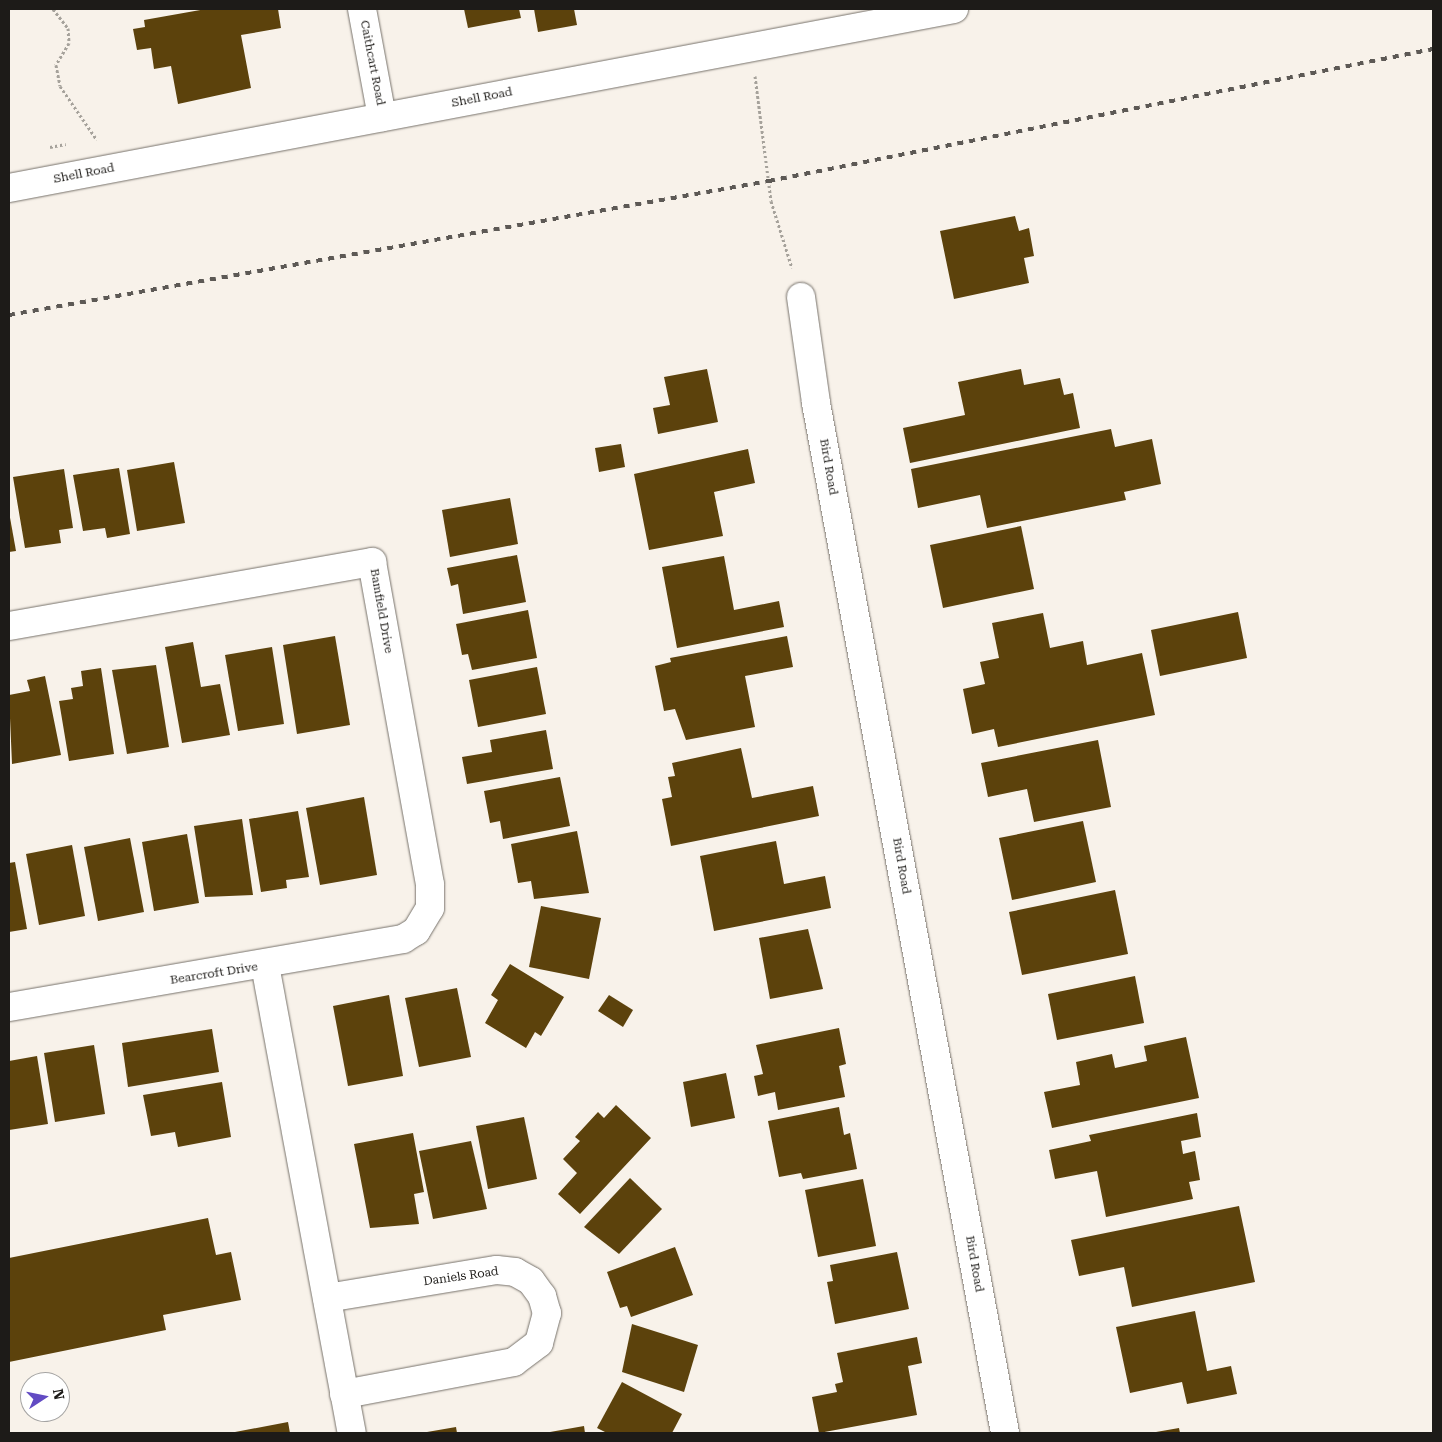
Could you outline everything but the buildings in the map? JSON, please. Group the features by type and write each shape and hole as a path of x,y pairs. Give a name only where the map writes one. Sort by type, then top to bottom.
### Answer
{"street":[{"name":"Caithcart Road","path":"362,9 382,117"},
{"name":"Shell Road","path":"9,188 382,117 876,16 954,9"},
{"name":"Bird Road","path":"801,297 818,413 1006,1433"},
{"name":"Bamfield Drive","path":"9,626 372,562 430,885 430,908 416,931"},
{"name":"Bearcroft Drive","path":"9,1007 265,965 402,939 416,931"},
{"path":"265,965 352,1433"},
{"name":"Daniels Road","path":"327,1298 496,1270 515,1272 530,1281 542,1296 547,1313 539,1343 514,1362 344,1394"}],"path":[{"path":"53,9 69,36 69,44 56,65 60,86 97,140"},
{"path":"754,76 771,201 801,297"}],"railway":[{"path":"9,315 769,181 1433,49"}]}
